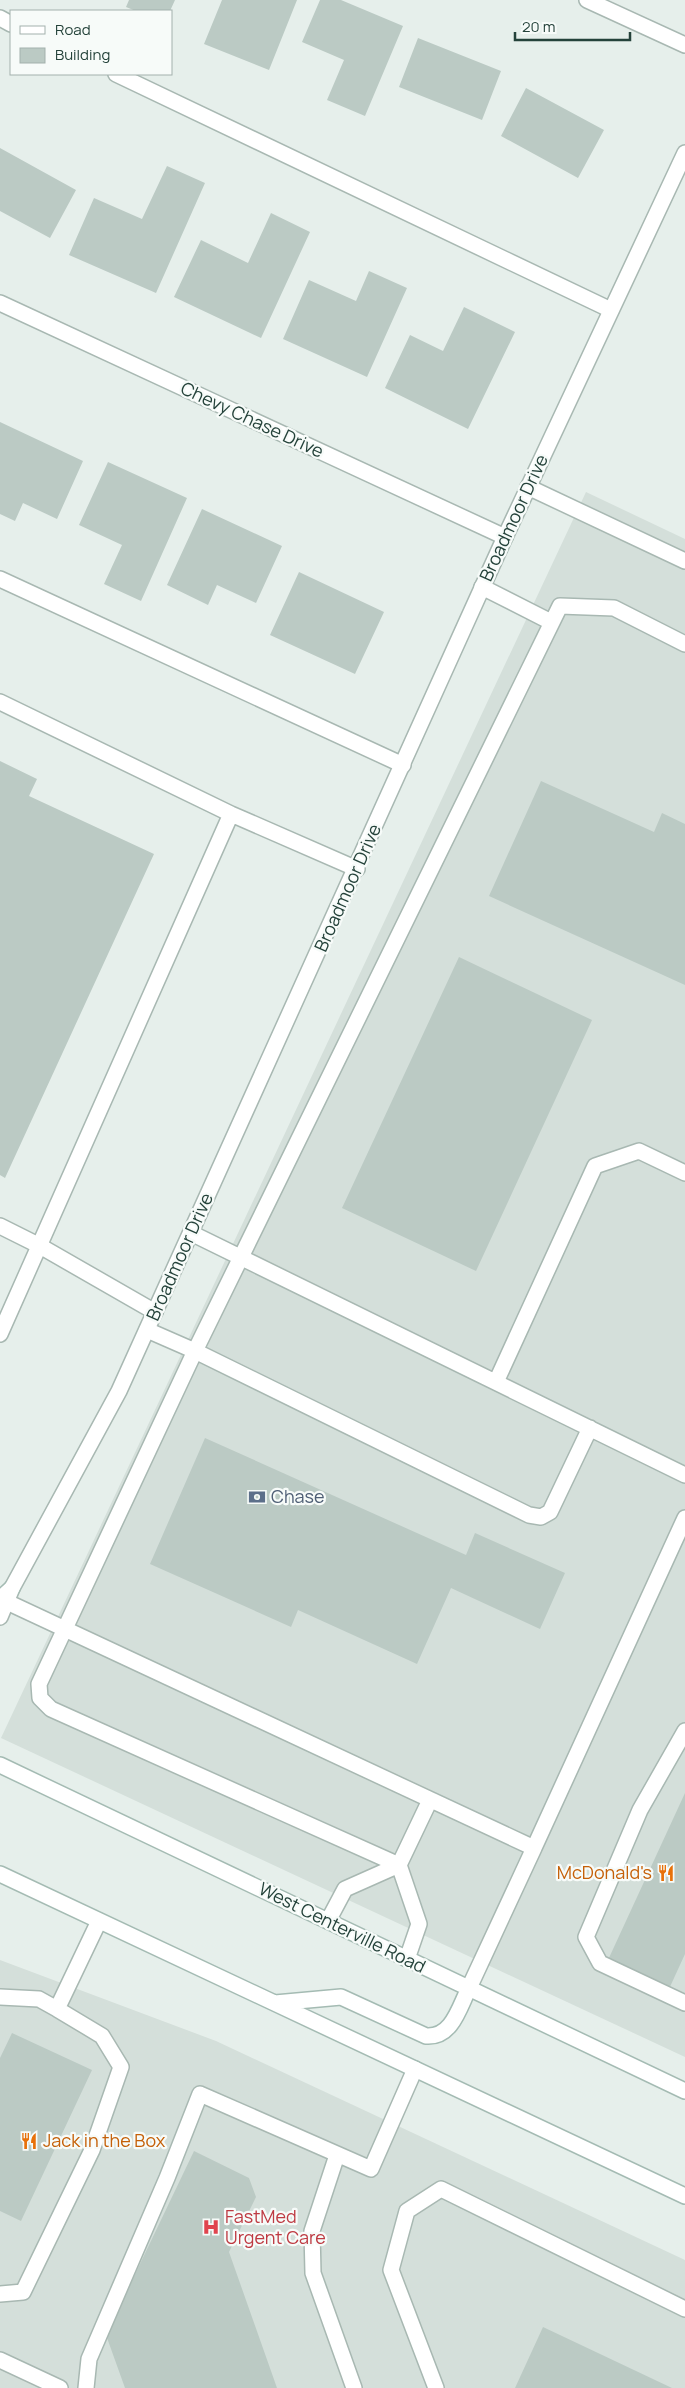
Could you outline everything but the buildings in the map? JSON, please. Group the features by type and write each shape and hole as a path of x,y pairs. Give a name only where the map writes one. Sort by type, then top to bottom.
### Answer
{"street":[{"path":"587,0 685,45"},
{"path":"118,75 611,310"},
{"name":"Broadmoor Drive","path":"0,1617 6,1597 119,1391 357,869 482,587 685,153"},
{"name":"Chevy Chase Drive","path":"0,303 505,537"},
{"path":"528,487 685,561"},
{"path":"0,578 403,765"},
{"path":"482,587 551,622"},
{"path":"407,1959 418,1924 399,1865 51,1709 40,1698 39,1684 195,1351 560,606 614,608 685,644"},
{"path":"0,702 231,814 357,869"},
{"path":"0,1334 231,814"},
{"path":"496,1382 595,1166 639,1151 685,1173"},
{"path":"0,1226 40,1246 155,1312"},
{"path":"191,1233 685,1475"},
{"path":"147,1330 195,1351 529,1515 541,1517 550,1512 590,1428"},
{"path":"274,2003 342,1997 426,2036 432,2037 449,2029 685,1518"},
{"path":"6,1597 66,1629 534,1848"},
{"path":"685,1731 640,1810 586,1937 600,1963 685,2003"},
{"name":"West Centerville Road","path":"0,1765 685,2091"},
{"path":"328,1922 345,1889 399,1865 430,1800"},
{"path":"0,1874 685,2196"},
{"path":"57,2009 99,1921"},
{"path":"0,1997 39,1999 57,2009 102,2036 121,2067 92,2150 23,2292 0,2294"},
{"path":"86,2388 89,2359 167,2178 200,2094 371,2169 415,2069"},
{"path":"337,2154 312,2231 313,2272 354,2388"},
{"path":"436,2388 391,2270 407,2211 441,2189 685,2309"},
{"path":"0,2360 60,2388"}],"shaded area":[{"path":"586,492 685,539 685,2057 1,1738"},
{"path":"0,1960 216,2041 685,2260 685,2388 0,2388"}],"place":[{"name":"Chase","path":"257,1497"},
{"name":"McDonald's","path":"666,1873"},
{"name":"Jack in the Box","path":"29,2141"},
{"name":"FastMed Urgent Care","path":"211,2227"}]}
